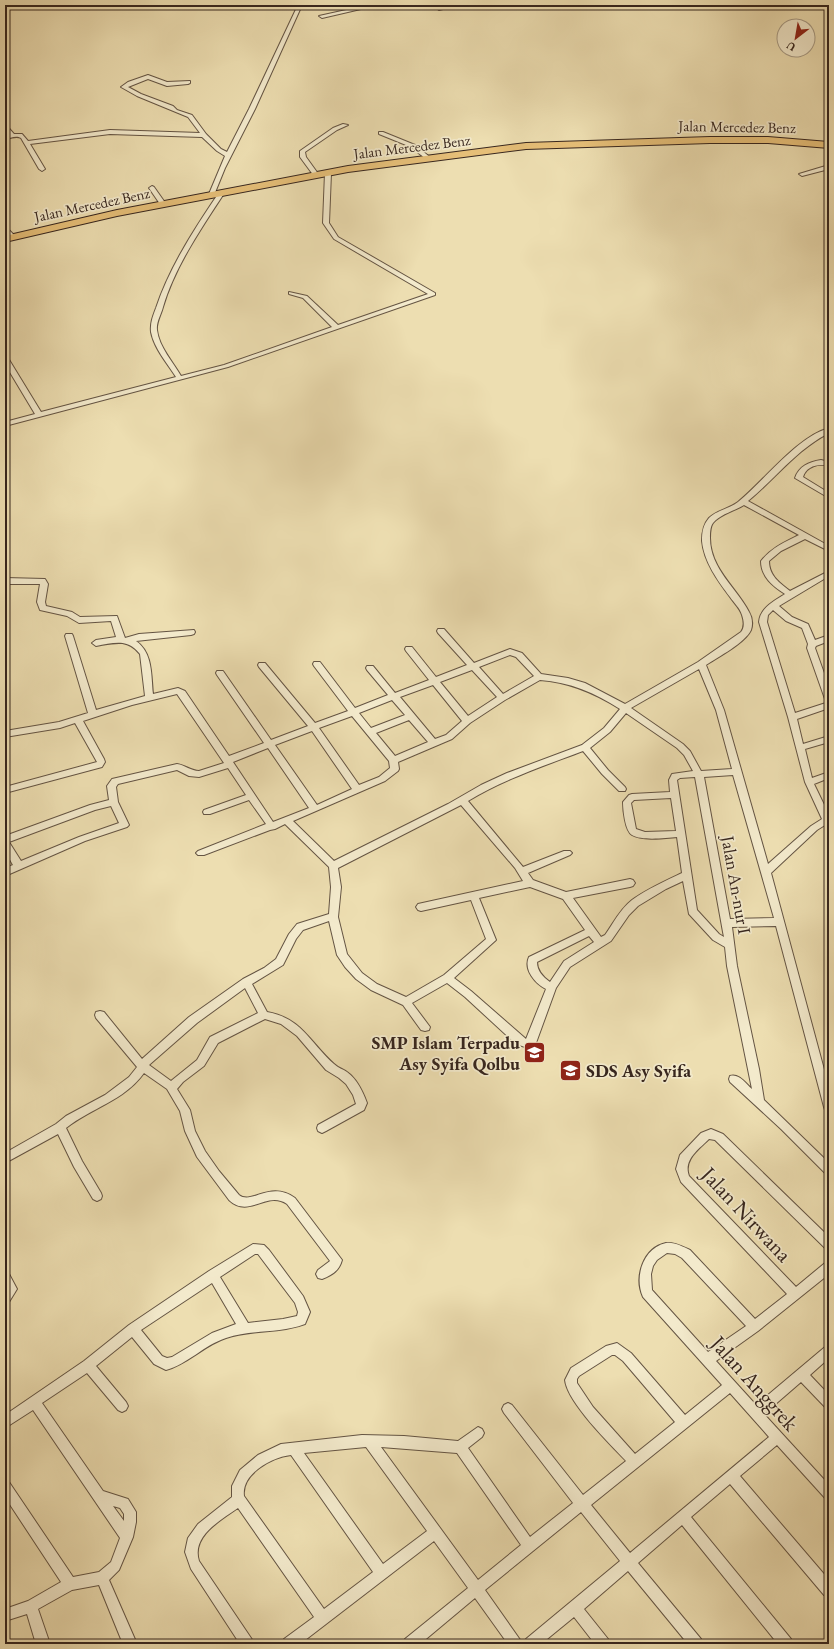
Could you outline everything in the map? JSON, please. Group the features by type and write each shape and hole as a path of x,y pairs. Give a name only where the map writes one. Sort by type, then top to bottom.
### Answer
{"main road":[{"name":"Jalan Mercedez Benz","path":"9,238 163,204 316,175 428,158 526,146 615,142 762,140 829,144"}],"street":[{"path":"212,194 228,155 252,109 300,5"},
{"path":"322,16 376,5"},
{"path":"434,5 441,9"},
{"path":"188,82 167,84 148,77 130,83 124,87 138,95 171,107 174,111 190,116 204,135 219,150 228,155"},
{"path":"316,175 303,156 303,151 335,129 345,125"},
{"path":"5,126 10,130 8,137 21,135 42,169"},
{"path":"27,143 110,132 204,135"},
{"path":"381,134 413,146 428,158"},
{"path":"802,174 829,167"},
{"path":"5,424 179,377 226,366 433,294 336,238 331,233 326,223 328,173"},
{"path":"152,188 163,204"},
{"path":"179,377 157,342 154,324 160,309 161,301 188,244 222,192"},
{"path":"5,228 9,238"},
{"path":"291,293 305,297 336,327"},
{"path":"5,358 39,414"},
{"path":"334,866 507,776 585,747 607,730 625,708 701,664 742,637 748,626 745,612 717,572 711,560 706,539 706,529 713,518 743,501 807,444 829,430"},
{"path":"829,464 821,461 817,462 800,472 799,478 829,496"},
{"path":"743,501 829,549"},
{"path":"790,595 777,585 767,573 765,560 777,550 806,536"},
{"path":"767,871 814,828 828,818 809,782 792,717 763,623 765,613 790,595 829,573"},
{"path":"5,581 42,581 44,584 41,602 45,609 56,613 69,614 79,620 114,618 124,640 138,648 144,654 149,697"},
{"path":"774,606 789,619 805,626 812,644 811,650 829,699"},
{"path":"441,631 502,698"},
{"path":"96,643 191,632"},
{"path":"69,636 93,714"},
{"path":"812,644 829,638"},
{"path":"409,649 433,681 467,721"},
{"path":"5,872 88,837 124,825 114,802 111,786 115,781 177,767 182,767 190,773 197,774 229,762 271,743 512,652 519,655 539,677 502,698 467,721 449,737 393,760"},
{"path":"201,854 287,821 358,790 394,772 396,767 393,760 353,712 317,664"},
{"path":"701,664 713,687 718,701 737,772 767,871 779,922 829,1107"},
{"path":"262,665 314,728 358,790"},
{"path":"370,668 434,744"},
{"path":"220,673 271,743 315,809"},
{"path":"820,676 829,673"},
{"name":"Jalan An-nur I","path":"539,677 561,679 584,685 625,708 680,746 687,753 699,774 726,923 732,966 754,1069 759,1101"},
{"path":"5,734 50,727 78,720 93,714 175,690 182,693 272,827"},
{"path":"792,717 829,705"},
{"path":"371,732 410,716"},
{"path":"5,790 99,765 101,762 100,759 78,720"},
{"path":"799,748 829,739"},
{"path":"585,747 605,772 622,789"},
{"path":"729,945 716,937 692,911 673,780 675,776 737,772"},
{"path":"809,782 829,775"},
{"path":"674,794 632,797 627,802 627,809 632,830 638,835 682,834"},
{"path":"207,812 251,796"},
{"path":"462,800 522,871 530,883"},
{"path":"5,840 93,807 114,802"},
{"path":"287,821 334,866 336,887 333,917 342,955 348,964 359,976 374,987 406,1002 425,1027"},
{"path":"5,844 19,866"},
{"path":"522,871 567,853"},
{"path":"447,978 468,994 520,1041 528,1044 532,1040 552,987 561,971 569,962 608,938 622,917 635,903 663,886 687,875"},
{"path":"421,907 530,883 566,896 630,883"},
{"path":"406,1002 447,978 491,940 474,896"},
{"path":"566,896 600,943"},
{"path":"5,1158 60,1127 70,1119 109,1098 126,1086 133,1080 142,1066 193,1020 246,982 280,962 292,937 300,927 322,919 333,917"},
{"path":"726,923 779,922"},
{"path":"552,987 542,982 532,966 532,960 591,931"},
{"path":"246,982 264,1015"},
{"path":"100,1015 142,1066 172,1087 186,1113 195,1142 212,1171 231,1194 241,1202 248,1202 266,1196 280,1196 289,1199 336,1260 332,1268 322,1274"},
{"path":"172,1087 202,1062 208,1046 214,1040 264,1015 283,1019 298,1030 327,1064 348,1079 362,1103 360,1107 322,1128"},
{"path":"734,1079 759,1101 829,1170"},
{"path":"60,1127 78,1164 97,1196"},
{"name":"Jalan Nirwana","path":"795,1294 685,1179 681,1169 684,1158 705,1136 711,1134 719,1137 829,1244"},
{"name":"Jalan Anggrek","path":"754,1327 686,1254 677,1249 665,1248 659,1250 650,1261 645,1279 645,1287 651,1299 829,1494"},
{"path":"5,1422 88,1365 133,1329 253,1249 260,1249 268,1257 302,1306 304,1315 298,1321 261,1328 245,1328 223,1333 174,1362 166,1364 158,1360 133,1329"},
{"path":"707,1360 754,1327 829,1268"},
{"path":"213,1275 245,1328"},
{"path":"5,1278 11,1289 5,1298"},
{"path":"635,1462 578,1398 573,1388 571,1379 575,1372 610,1350 622,1352 634,1363 684,1423"},
{"path":"756,1413 829,1351"},
{"path":"88,1365 122,1406"},
{"path":"801,1374 829,1403"},
{"path":"410,1644 529,1546 730,1386"},
{"path":"34,1403 127,1536"},
{"path":"508,1409 582,1504 696,1644"},
{"path":"322,1618 238,1499 238,1486 242,1479 252,1468 269,1455 281,1450 350,1441 404,1442 460,1447 478,1433"},
{"path":"531,1644 778,1437"},
{"path":"370,1442 516,1644"},
{"path":"460,1447 529,1546"},
{"path":"294,1449 381,1573"},
{"path":"731,1475 829,1590"},
{"path":"5,1486 70,1584"},
{"path":"5,1615 31,1606 70,1584 102,1578 116,1566 127,1536 130,1522 129,1509 124,1503 98,1496"},
{"path":"238,1499 202,1529 196,1536 191,1551 195,1565 248,1644"},
{"path":"682,1516 786,1644"},
{"path":"289,1644 435,1532"},
{"path":"102,1578 130,1644"},
{"path":"31,1606 43,1644"},
{"path":"575,1608 603,1644"}],"place":[{"name":"SMP Islam Terpadu Asy Syifa Qolbu","path":"535,1053"},
{"name":"SDS Asy Syifa","path":"571,1071"}]}
